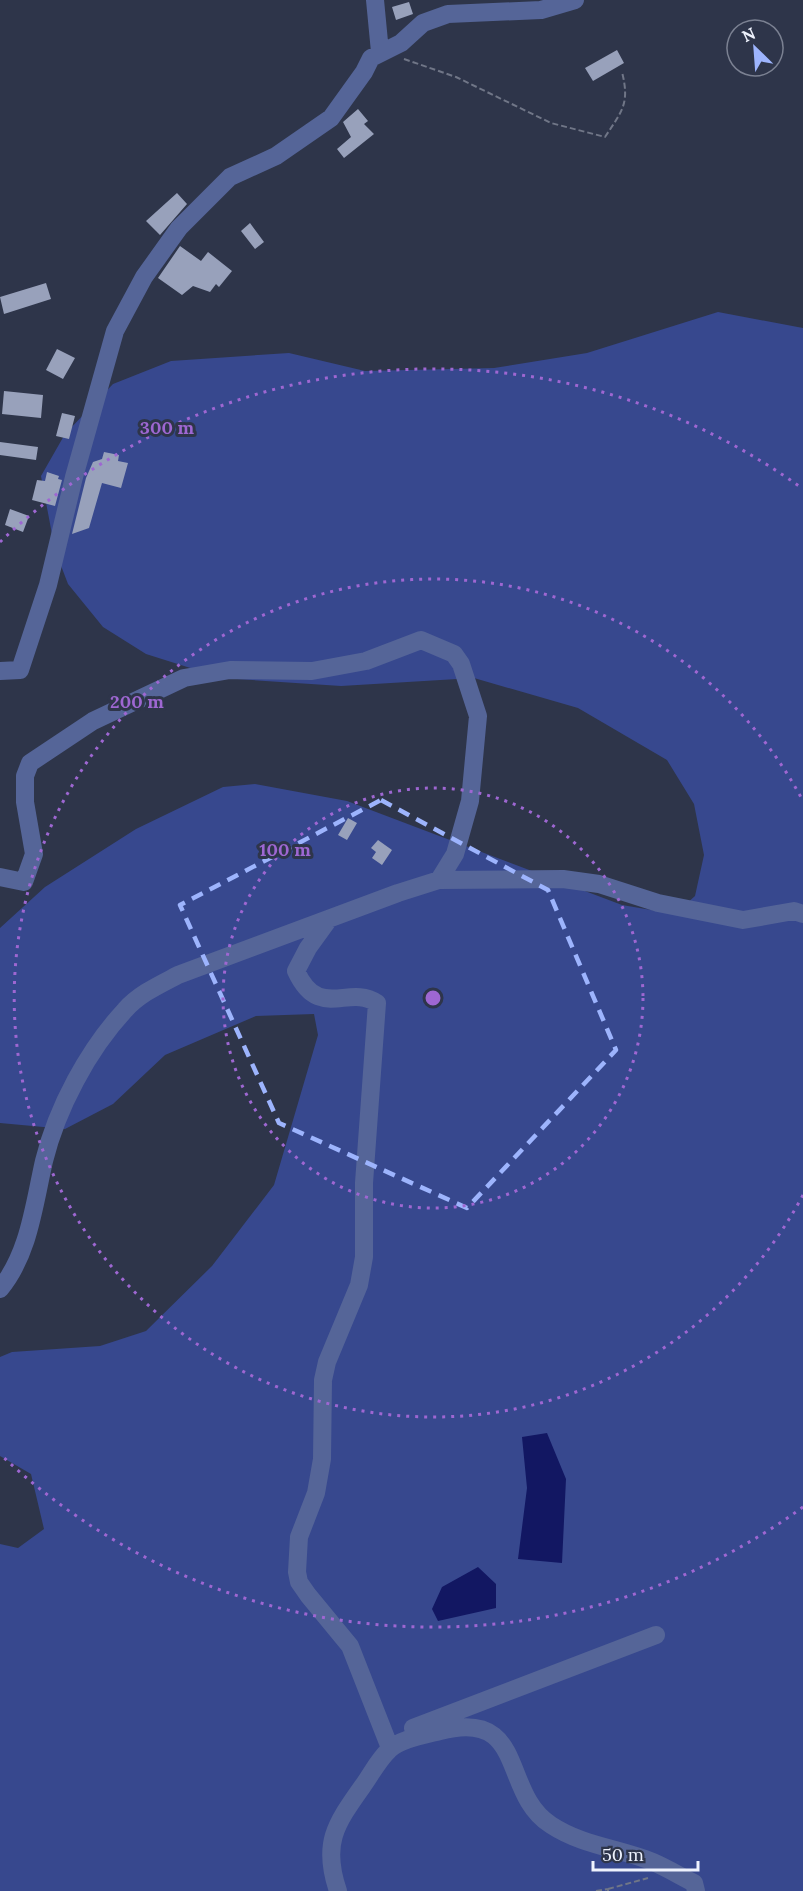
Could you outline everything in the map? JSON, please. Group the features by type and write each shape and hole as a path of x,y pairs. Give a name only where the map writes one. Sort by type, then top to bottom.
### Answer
{"street":[{"path":"375,0 380,52"},
{"path":"0,671 20,670 48,585 74,477 115,331 144,277 179,228 231,177 276,156 331,118 364,72 371,58 401,43 423,23 448,14 541,10 575,0"},
{"path":"0,877 24,882 34,854 25,802 25,776 30,763 93,721 184,678 230,670 312,671 366,661 421,640 454,654 461,664 478,716 470,801 455,854 440,880"},
{"path":"0,1289 13,1273 23,1249 45,1157 60,1114 88,1059 125,1009 148,990 178,975 440,880 563,879 599,884 658,903 743,921 794,911 803,914"},
{"path":"328,919 308,948 296,971 304,988 318,997 340,1000 368,997 377,1003 376,1035 364,1184 364,1257 359,1286 327,1362 323,1380 322,1459 316,1493 299,1537 297,1572 299,1582 308,1595 350,1646 388,1743"},
{"path":"338,1891 330,1869 330,1852 337,1823 388,1743 656,1635"},
{"path":"388,1743 448,1729 473,1727 489,1730 505,1746 528,1800 548,1823 569,1836 603,1849 652,1862 694,1883 696,1891"}],"path":[{"path":"380,52 456,77 551,123 605,137 622,111 627,92 622,72"},
{"path":"596,1891 608,1890 672,1872"}],"highlighted area":[{"path":"381,800 548,890 616,1050 467,1208 279,1123 180,905"}],"shaded area":[{"path":"718,312 803,328 803,1891 0,1891 0,1544 18,1548 44,1529 31,1474 0,1456 0,1357 12,1352 100,1346 146,1331 212,1266 274,1185 318,1035 314,1014 256,1016 165,1055 113,1104 65,1129 0,1123 0,928 45,887 136,829 223,787 255,784 347,801 622,905 675,914 695,896 704,855 694,804 667,760 578,708 474,678 341,686 222,678 146,654 103,627 68,584 55,550 41,476 65,434 113,384 171,361 289,353 365,371 494,368 587,353"},
{"path":"547,1433 566,1479 562,1563 518,1559 527,1488 522,1437"},
{"path":"478,1567 496,1584 496,1608 438,1621 432,1609 442,1587"}],"building":[{"path":"409,2 413,14 396,20 392,7"},
{"path":"617,50 624,63 593,81 585,68"},
{"path":"358,109 368,121 364,124 374,134 344,158 337,149 351,137 343,122"},
{"path":"177,193 187,204 160,235 146,221"},
{"path":"250,223 264,242 255,249 241,231"},
{"path":"180,246 201,261 208,252 232,271 219,287 216,284 210,292 193,286 182,295 158,278"},
{"path":"46,283 51,299 4,314 0,297"},
{"path":"57,349 75,358 63,379 46,370"},
{"path":"4,391 43,395 41,418 2,414"},
{"path":"62,413 75,416 69,439 56,436"},
{"path":"0,442 38,447 36,460 0,455"},
{"path":"104,452 119,455 118,461 128,463 121,488 102,483 89,528 72,534 86,478 93,462 102,459"},
{"path":"47,472 59,476 58,479 62,480 55,506 32,500 37,480 45,481"},
{"path":"10,509 29,516 23,532 5,525"},
{"path":"348,818 357,823 347,840 338,835"},
{"path":"378,840 392,850 382,865 372,858 376,852 371,848"}]}
